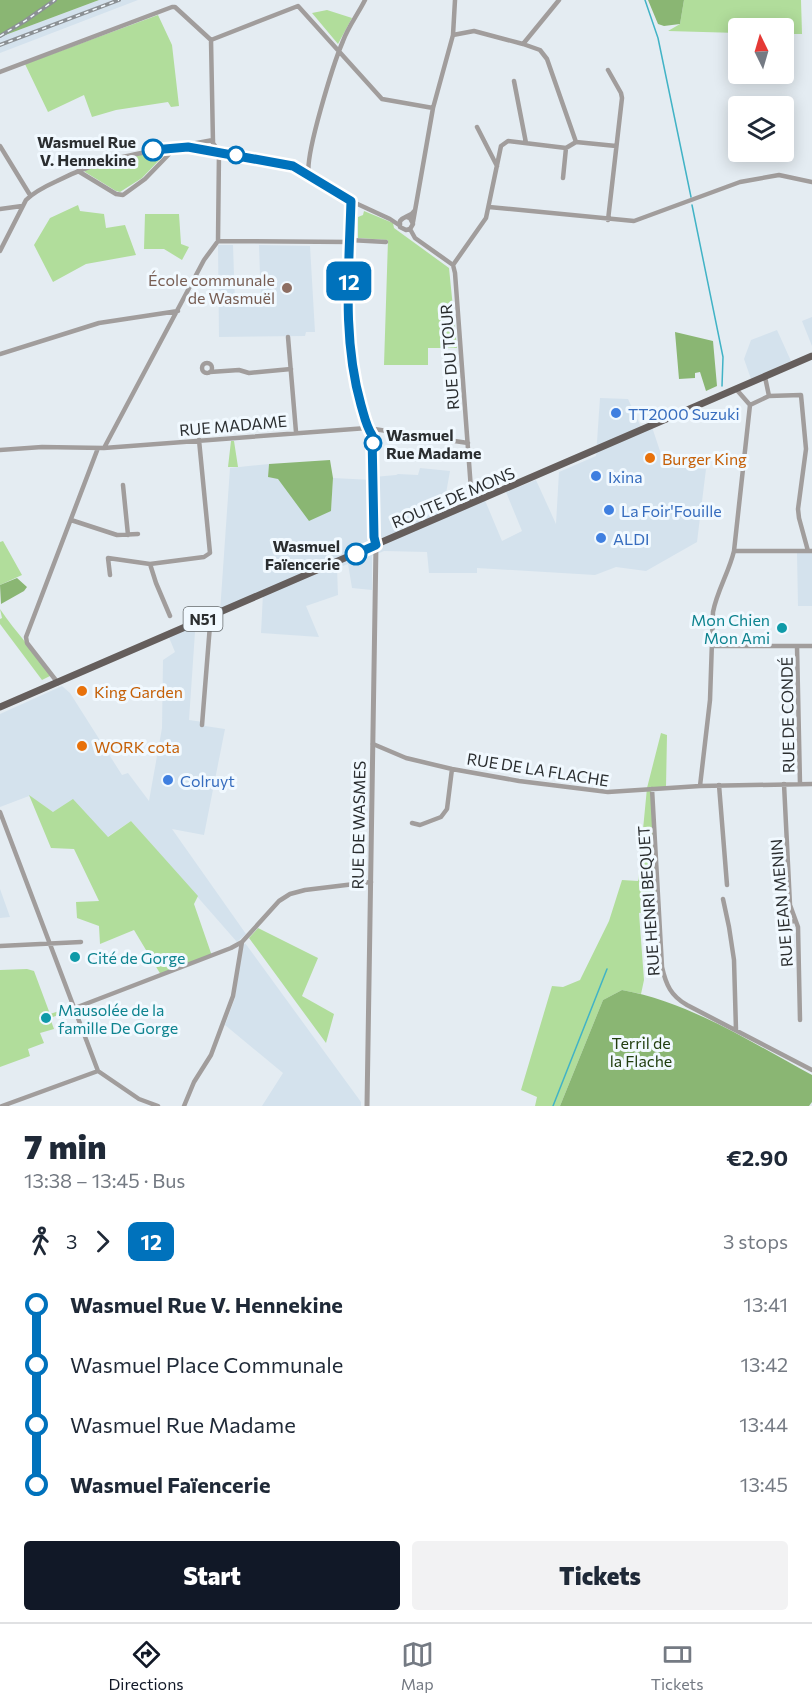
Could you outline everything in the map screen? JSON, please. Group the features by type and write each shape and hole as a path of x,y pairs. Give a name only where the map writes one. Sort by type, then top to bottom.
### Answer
{"main road":[{"name":"N51","path":"736,389 812,356"},
{"name":"ROUTE DE MONS","path":"58,682 736,389"},
{"name":"N51","path":"0,707 58,682"}],"street":[{"path":"309,175 312,144 332,70 343,41 365,0"},
{"path":"410,229 416,208 433,108 453,35 455,0"},
{"path":"523,44 560,0"},
{"path":"211,40 298,6 382,99 433,108"},
{"path":"0,72 172,7 175,7 211,40 213,146 219,152 218,241 204,260 101,448 26,639 58,682"},
{"path":"453,35 474,31 540,50 547,59 576,142"},
{"path":"608,70 621,95 608,220"},
{"path":"514,81 526,143"},
{"path":"477,127 497,166"},
{"path":"0,251 22,206 30,195 78,171 130,154 213,140"},
{"path":"402,221 404,230 453,265 486,218 501,146 508,141 566,148 576,142 616,146"},
{"path":"0,146 30,195"},
{"path":"176,147 219,152 293,166 351,201 390,219 413,222"},
{"path":"78,171 116,195 123,195 145,179 176,147"},
{"path":"563,178 566,148"},
{"path":"489,207 628,222 643,219 740,182 779,175 812,182"},
{"path":"351,201 348,335 355,385 373,441 376,545"},
{"path":"0,209 22,206"},
{"path":"402,221 416,208"},
{"path":"410,229 415,238"},
{"path":"404,230 410,229"},
{"path":"218,241 386,242"},
{"name":"RUE DU TOUR","path":"453,265 472,503"},
{"path":"0,354 99,323 178,310"},
{"path":"288,338 296,432"},
{"path":"210,372 239,370 249,373 291,369"},
{"path":"765,376 769,396"},
{"path":"700,786 711,700 715,600 734,551 750,405 736,389"},
{"path":"734,551 810,551 798,509 806,449 801,395 769,396 750,405"},
{"name":"RUE MADAME","path":"0,450 101,448 367,428 468,443"},
{"path":"110,576 108,558 150,564 204,557 210,553 199,440"},
{"path":"123,485 128,535"},
{"path":"71,520 117,535 138,534"},
{"name":"RUE DE WASMES","path":"367,1106 376,545"},
{"path":"150,564 170,616"},
{"path":"202,725 210,625 207,618"},
{"path":"712,646 812,646"},
{"name":"RUE DE CONDÉ","path":"797,646 800,784"},
{"name":"RUE DE LA FLACHE","path":"373,744 405,758 452,769 519,781 608,792 719,785 812,784"},
{"path":"412,823 420,825 441,817 447,809 452,769"},
{"name":"RUE JEAN MENIN","path":"784,784 790,905 798,927 800,1020"},
{"path":"719,785 727,885"},
{"name":"RUE HENRI BEQUET","path":"652,789 662,967 668,987 679,1001 812,1070"},
{"path":"0,812 98,1071 139,1099 158,1106"},
{"path":"75,1008 231,948 242,942 279,901 290,894 371,882"},
{"path":"723,899 734,960 736,1030"},
{"path":"781,923 795,921"},
{"path":"0,946 81,942"},
{"path":"184,1106 194,1082 211,1055 233,996 242,942"},
{"path":"2,1106 98,1071"}],"shaded area":[{"path":"99,0 138,0 0,53 0,37"},
{"name":"École communale de Wasmuël","path":"218,245 233,245 235,304 261,304 259,245 310,246 315,332 306,332 305,336 219,337"},
{"path":"812,317 812,346 802,321"},
{"path":"777,330 791,361 751,379 744,359 751,340"},
{"path":"600,398 628,399 642,429 652,427 665,466 706,469 697,542 646,571 616,567 595,575 477,568 477,573 429,573 427,552 384,551 372,556 372,590 352,588 348,564 337,568 338,595 306,606 319,637 261,633 263,594 220,612 230,468 269,464 268,477 278,478 331,511 333,478 373,480 374,477 398,474 418,475 420,468 450,471 445,499 449,513 484,498 502,541 522,531 506,492 536,480 556,524 559,472 596,456"},
{"path":"797,553 812,553 812,606 798,606"},
{"path":"191,625 195,632 189,720 203,722 205,726 225,729 204,835 172,829 246,934 237,942 131,821 107,837 53,812 29,796 0,807 0,714 62,686 70,693 122,775 128,773 149,801 162,728 163,660 175,652 168,635"},
{"path":"0,889 10,917 0,918"},
{"path":"245,943 361,1102 361,1106 262,1106 283,1073 225,1025 235,998 242,947"}],"green space":[{"path":"0,0 99,0 0,37"},
{"path":"648,0 684,0 680,24 664,26 658,24"},
{"path":"684,0 801,0 802,34 794,34 794,18 728,18 728,33 668,31 680,24"},
{"path":"327,10 352,18 338,44 312,13"},
{"path":"158,15 172,45 179,106 171,107 168,102 116,110 92,117 84,95 48,112 25,64"},
{"path":"165,151 166,153 142,178 120,192 84,170 117,159"},
{"path":"78,205 80,211 104,214 106,228 125,225 136,255 86,264 53,282 34,245 50,218"},
{"path":"364,211 393,223 394,228 449,268 457,348 428,348 428,365 384,365 388,240 358,238 358,217 363,215"},
{"path":"145,214 179,214 181,244 189,247 182,260 164,249 144,249"},
{"path":"675,332 713,341 717,386 706,391 700,372 695,373 695,378 679,379"},
{"path":"231,441 234,441 238,467 228,467"},
{"path":"330,460 333,478 331,511 309,521 278,479 268,477 269,464"},
{"path":"3,541 22,575 0,585 0,542"},
{"path":"17,578 27,587 1,604 0,585"},
{"path":"0,609 52,675 42,680 0,624 2,618"},
{"path":"661,733 667,735 666,787 651,788 657,910 639,913 644,980 641,994 622,990 603,1000 560,1106 535,1106 537,1097 521,1090 552,986 563,987 580,980 609,921 622,880 638,881 647,788"},
{"path":"29,795 53,812 73,799 108,837 131,821 198,896 194,904 212,956 161,975 134,930 100,944 99,926 77,918 76,902 99,901 74,849 51,848"},
{"path":"258,928 318,958 302,996 334,1014 326,1043 249,938"},
{"path":"0,970 34,971 50,1014 74,1006 75,1009 50,1018 54,1029 40,1033 44,1043 28,1049 30,1056 0,1067"},
{"name":"Terril de la Flache","path":"622,990 672,1004 696,1014 812,1075 812,1102 809,1106 560,1106 603,1000"}],"waterway":[{"path":"645,0 658,38 691,197"},
{"path":"692,205 723,357 722,386"},
{"path":"553,1106 607,969"}],"railway":[{"path":"0,36 55,0"},
{"path":"0,45 119,0"}],"bus line":[{"name":"12","path":"153,150 188,147 298,167 351,201 348,335 355,385 373,441 376,545 356,554"}],"place":[{"name":"Wasmuel Rue V. Hennekine","path":"153,150"},
{"name":"École communale de Wasmuël","path":"287,288"},
{"name":"TT2000 Suzuki","path":"616,413"},
{"name":"Wasmuel Rue Madame","path":"373,443"},
{"name":"Burger King","path":"650,458"},
{"name":"Ixina","path":"596,476"},
{"name":"La Foir'Fouille","path":"609,510"},
{"name":"ALDI","path":"601,538"},
{"name":"Wasmuel Faïencerie","path":"356,554"},
{"name":"Mon Chien Mon Ami","path":"782,628"},
{"name":"King Garden","path":"82,691"},
{"name":"WORK cota","path":"82,746"},
{"name":"Colruyt","path":"168,780"},
{"name":"Cité de Gorge","path":"75,957"},
{"name":"Mausolée de la famille De Gorge","path":"46,1018"}]}
